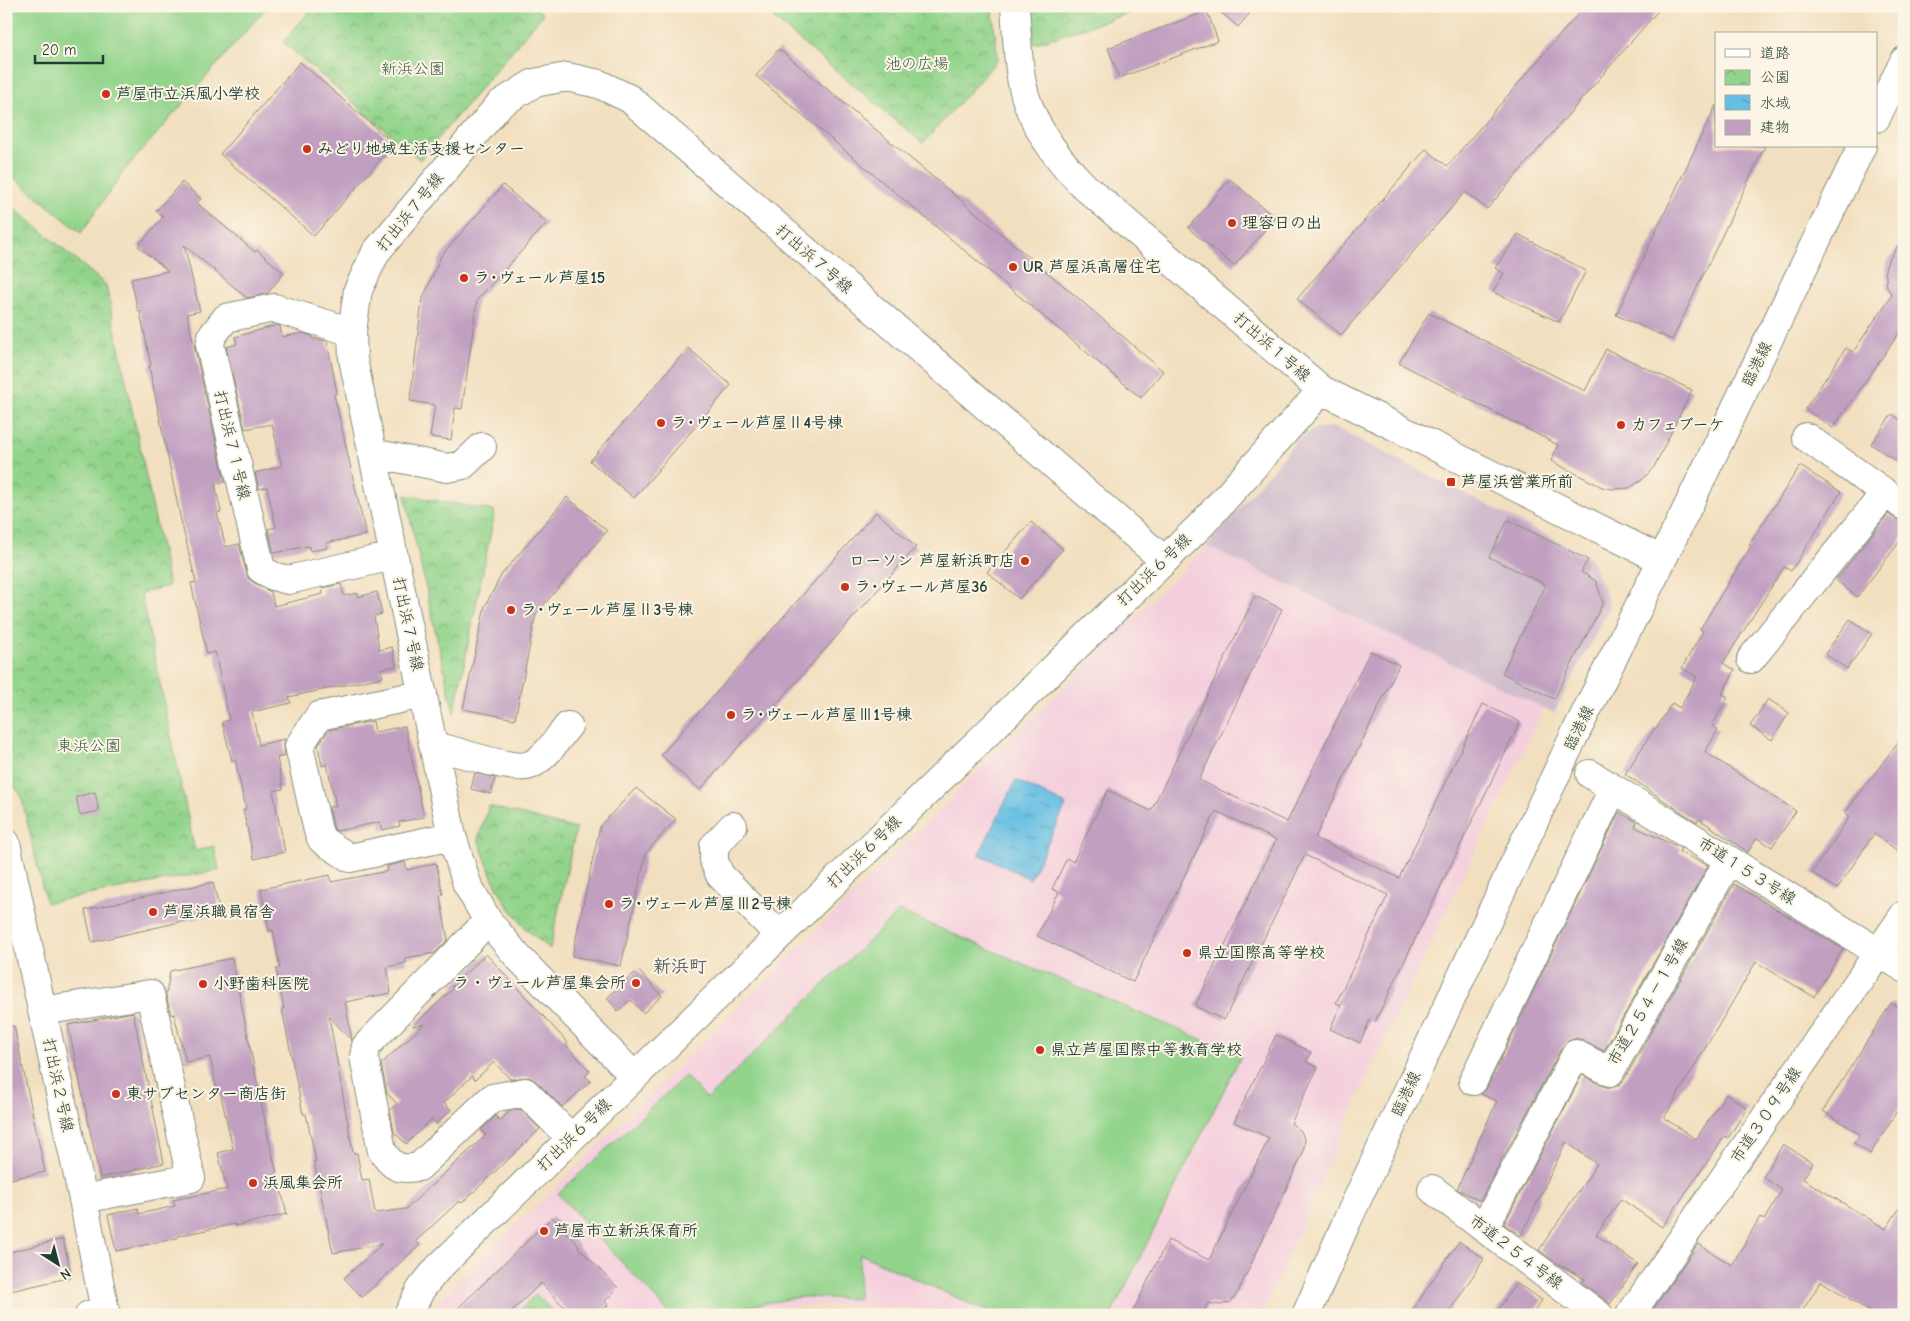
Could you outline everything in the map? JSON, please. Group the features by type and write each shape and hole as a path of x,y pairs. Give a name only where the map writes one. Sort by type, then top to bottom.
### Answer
{"street":[{"name":"打出浜１号線","path":"1015,6 1021,82 1028,105 1039,128 1056,154 1085,187 1322,390 1662,560"},
{"path":"1878,114 1904,61"},
{"name":"打出浜７号線","path":"634,1076 518,957 488,921 467,884 452,836 353,359 352,332 358,290 376,252 500,104 534,83 567,77 599,84 630,100 1164,560"},
{"name":"臨港線","path":"1306,1315 1351,1212 1570,745 1662,560 1861,148"},
{"name":"打出浜７１号線","path":"352,332 274,308 226,318 212,336 210,345 261,569 273,576 288,580 393,556"},
{"name":"打出浜６号線","path":"408,1315 421,1289 438,1268 1203,524 1322,390"},
{"path":"1751,659 1894,499 1806,437"},
{"path":"372,453 447,468 463,465 482,447"},
{"path":"422,694 319,716 299,746 318,831 322,840 350,858 452,836"},
{"path":"433,745 511,766 530,765 544,755 568,726"},
{"name":"市道１５３号線","path":"1590,774 1904,968"},
{"path":"1473,1081 1613,788"},
{"path":"733,826 714,846 714,861 720,875 779,935"},
{"name":"打出浜２号線","path":"6,843 13,905 42,1012 83,1199 100,1313"},
{"name":"市道２５４－１号線","path":"1484,1228 1576,1054 1610,1072 1729,860"},
{"name":"市道３０９号線","path":"1630,1315 1904,915"},
{"path":"488,921 366,1046 364,1057 382,1151 391,1163 403,1169 419,1167 492,1098 525,1092 571,1138"},
{"path":"42,1012 150,994 192,1178 83,1199"},
{"name":"市道２５４号線","path":"1432,1189 1599,1315"}],"shaded area":[{"path":"1334,427 1591,558 1610,606 1554,713 1207,546 1298,439 1317,428"},
{"path":"1207,546 1544,708 1375,1059 1262,1315 940,1315 913,1308 839,1305 771,1307 726,1315 433,1315 445,1294 473,1265 546,1197"}],"green space":[{"name":"芦屋市立浜風小学校","path":"6,6 268,6 124,171 81,233 6,171"},
{"name":"新浜公園","path":"314,6 534,6 543,14 420,160 283,42"},
{"name":"池の広場","path":"771,6 992,6 998,60 923,143 774,19"},
{"path":"1030,6 1152,6 1034,44"},
{"name":"東浜公園","path":"6,201 106,285 169,586 141,593 195,851 214,846 219,870 46,903 21,795 6,776"},
{"path":"405,495 495,511 454,714"},
{"path":"489,806 576,829 550,949 528,931 507,905 492,877 478,839"},
{"path":"899,911 1241,1056 1111,1315 995,1315 860,1254 858,1299 800,1297 699,1315 671,1315 558,1194 685,1076 707,1099"},
{"path":"536,1294 556,1315 515,1315"}],"water":[{"path":"1016,780 1066,805 1030,879 979,854"}],"building":[{"path":"1214,6 1256,6 1238,27"},
{"path":"1585,6 1662,6 1487,209 1465,192 1341,335 1297,299 1426,149 1447,166"},
{"path":"1207,11 1218,41 1119,78 1108,48"},
{"path":"779,49 1163,371 1141,398 756,76"},
{"name":"みどり地域生活支援センター","path":"300,62 394,144 314,236 220,154"},
{"path":"1715,107 1715,148 1764,148 1672,340 1616,315"},
{"name":"理容日の出","path":"1230,179 1275,218 1234,266 1188,228"},
{"path":"182,182 201,199 197,203 255,252 257,250 284,273 267,294 247,298 184,245 200,311 187,314 225,482 215,484 221,512 217,513 226,547 239,544 248,578 271,592 274,606 323,594 322,588 341,584 344,596 357,593 358,597 377,592 382,614 374,616 379,650 392,647 396,666 381,669 383,677 289,697 291,703 252,712 259,745 285,739 285,756 277,758 283,789 273,791 285,852 254,859 243,810 246,809 235,760 232,761 222,722 229,720 215,652 207,654 191,583 196,582 181,521 149,366 151,366 140,311 138,311 131,279 168,271 138,246 163,217 156,211"},
{"name":"ラ･ヴェール芦屋15","path":"503,185 547,223 477,300 462,409 455,408 451,440 430,437 435,405 410,401 422,300 441,256"},
{"path":"1518,234 1586,271 1559,322 1493,292 1504,273 1495,268"},
{"path":"1904,237 1904,326 1833,428 1805,409 1846,348 1853,352 1892,295 1887,287 1885,269 1888,261"},
{"path":"1429,313 1585,391 1606,349 1692,390 1654,467 1642,480 1629,488 1614,489 1602,487 1551,461 1558,445 1399,363"},
{"path":"277,325 280,326 282,337 302,333 312,336 312,338 327,341 337,393 334,394 366,535 326,543 327,548 310,551 309,546 274,553 268,529 276,527 267,487 259,489 255,473 282,466 272,424 245,429 226,347 237,344 235,337"},
{"name":"ラ･ヴェール芦屋Ⅱ4号棟","path":"688,348 731,385 634,498 590,461"},
{"path":"1892,414 1904,423 1904,467 1871,444"},
{"path":"1800,466 1841,492 1791,571 1784,567 1723,663 1735,670 1722,694 1728,697 1712,726 1718,730 1705,752 1796,811 1772,847 1757,838 1748,852 1699,819 1697,822 1625,774 1672,703 1680,708 1697,677 1682,668 1703,631 1700,629 1751,546 1749,545"},
{"name":"ラ･ヴェール芦屋Ⅱ3号棟","path":"567,497 607,531 536,614 515,719 463,709 485,606 502,574"},
{"path":"876,512 916,547 700,790 661,755"},
{"path":"1888,514 1895,519 1904,521 1904,536 1857,597 1836,580"},
{"path":"1508,520 1588,560 1581,572 1596,581 1603,603 1554,699 1502,673 1546,585 1489,557"},
{"name":"ローソン 芦屋新浜町店","path":"1031,522 1063,549 1019,599 987,572"},
{"path":"1255,596 1282,609 1199,780 1287,822 1370,651 1399,665 1315,838 1399,878 1483,704 1520,722 1375,1022 1370,1020 1360,1043 1330,1029 1341,1005 1336,1003 1388,895 1305,855 1224,1020 1195,1006 1276,840 1216,811 1133,982 1037,936 1059,892 1052,889 1067,858 1073,862 1108,790 1151,811"},
{"path":"1850,619 1872,634 1847,669 1825,654"},
{"path":"1768,699 1789,713 1772,740 1750,726"},
{"path":"373,721 375,732 405,726 424,817 399,822 400,826 382,830 380,822 337,831 334,829 329,807 336,806 327,764 322,766 318,746 328,730"},
{"path":"1904,734 1904,855 1874,834 1837,889 1812,873 1850,816 1845,813"},
{"path":"475,773 495,778 491,794 471,789"},
{"name":"ラ･ヴェール芦屋Ⅲ2号棟","path":"636,788 676,819 646,853 621,966 572,956 600,826"},
{"path":"95,792 99,811 80,815 76,797"},
{"path":"1619,812 1637,822 1635,827 1681,848 1679,852 1708,865 1707,868 1604,1051 1576,1038 1568,1041 1562,1047 1480,1201 1457,1189 1497,1101 1481,1094 1487,1088"},
{"path":"405,862 407,870 436,863 443,895 440,896 448,940 435,953 405,958 406,963 387,967 391,993 345,1002 352,1041 329,1016 353,1153 357,1153 362,1180 369,1179 375,1213 406,1209 486,1135 481,1130 495,1116 500,1121 510,1111 520,1109 540,1129 462,1203 459,1201 416,1241 420,1245 362,1297 344,1278 382,1244 333,1253 314,1161 316,1161 306,1114 303,1114 282,1009 284,1009 276,969 280,968 273,930 269,931 261,889 330,875 331,882 388,871 387,866"},
{"name":"芦屋浜職員宿舎","path":"213,882 220,913 92,942 85,910"},
{"path":"1734,884 1843,949 1814,997 1756,962 1664,1118 1696,1139 1726,1094 1747,1108 1728,1138 1725,1136 1662,1227 1621,1199 1596,1235 1638,1264 1610,1304 1582,1283 1585,1279 1553,1261 1539,1250 1597,1164 1566,1142 1521,1236 1504,1224 1582,1075 1610,1088 1618,1086 1624,1080"},
{"path":"486,954 568,1043 566,1045 590,1071 585,1076 591,1081 562,1107 536,1081 529,1077 510,1079 494,1062 475,1080 472,1076 444,1103 451,1110 436,1124 432,1119 406,1144 394,1132 390,1110 397,1104 387,1093 381,1064 424,1024 413,1026 456,986 451,987"},
{"path":"232,958 269,1141 287,1214 235,1226 235,1224 177,1236 178,1238 116,1251 108,1215 138,1208 139,1214 175,1206 173,1200 227,1189 218,1153 233,1149 210,1057 186,1062 174,1014 171,1015 166,995 170,971"},
{"name":"ラ・ヴェール芦屋集会所","path":"638,970 662,996 643,1013 631,1000 618,1011 607,998"},
{"path":"1891,1003 1904,1011 1904,1100 1870,1154 1854,1143 1860,1134 1823,1111"},
{"name":"東サブセンター商店街","path":"133,1012 164,1163 100,1178 68,1025"},
{"path":"14,1026 45,1172 6,1180 6,1027"},
{"path":"1276,1035 1311,1052 1306,1062 1318,1067 1291,1123 1301,1131 1305,1141 1303,1153 1238,1292 1231,1302 1220,1305 1208,1303 1202,1315 1131,1315 1168,1240 1209,1260 1269,1138 1234,1122"},
{"path":"1783,1144 1813,1163 1803,1179 1886,1229 1904,1201 1904,1315 1875,1315 1821,1281 1800,1315 1649,1315 1698,1244 1732,1265 1760,1217 1764,1220 1782,1190 1763,1177"},
{"path":"552,1217 618,1288 605,1301 608,1305 598,1315 572,1315 541,1283 508,1315 451,1315"},
{"path":"63,1239 72,1277 6,1292 6,1253"},
{"path":"1459,1241 1484,1259 1447,1315 1409,1315"},
{"path":"1516,1283 1542,1300 1532,1315 1495,1315"}],"place":[{"name":"芦屋市立浜風小学校","path":"106,94"},
{"name":"みどり地域生活支援センター","path":"307,149"},
{"name":"理容日の出","path":"1232,223"},
{"name":"UR 芦屋浜高層住宅","path":"1013,267"},
{"name":"ラ･ヴェール芦屋15","path":"464,278"},
{"name":"ラ･ヴェール芦屋Ⅱ4号棟","path":"661,423"},
{"name":"カフェブーケ","path":"1621,425"},
{"name":"芦屋浜営業所前","path":"1451,482"},
{"name":"ローソン 芦屋新浜町店","path":"1025,561"},
{"name":"ラ･ヴェール芦屋36","path":"845,587"},
{"name":"ラ･ヴェール芦屋Ⅱ3号棟","path":"511,610"},
{"name":"ラ･ヴェール芦屋Ⅲ1号棟","path":"731,715"},
{"name":"ラ･ヴェール芦屋Ⅲ2号棟","path":"609,904"},
{"name":"芦屋浜職員宿舎","path":"153,912"},
{"name":"県立国際高等学校","path":"1187,953"},
{"name":"ラ・ヴェール芦屋集会所","path":"636,983"},
{"name":"小野歯科医院","path":"203,984"},
{"name":"県立芦屋国際中等教育学校","path":"1040,1050"},
{"name":"東サブセンター商店街","path":"116,1094"},
{"name":"浜風集会所","path":"253,1183"},
{"name":"芦屋市立新浜保育所","path":"544,1231"}],"district":[{"name":"新浜町","path":"680,966"}]}
